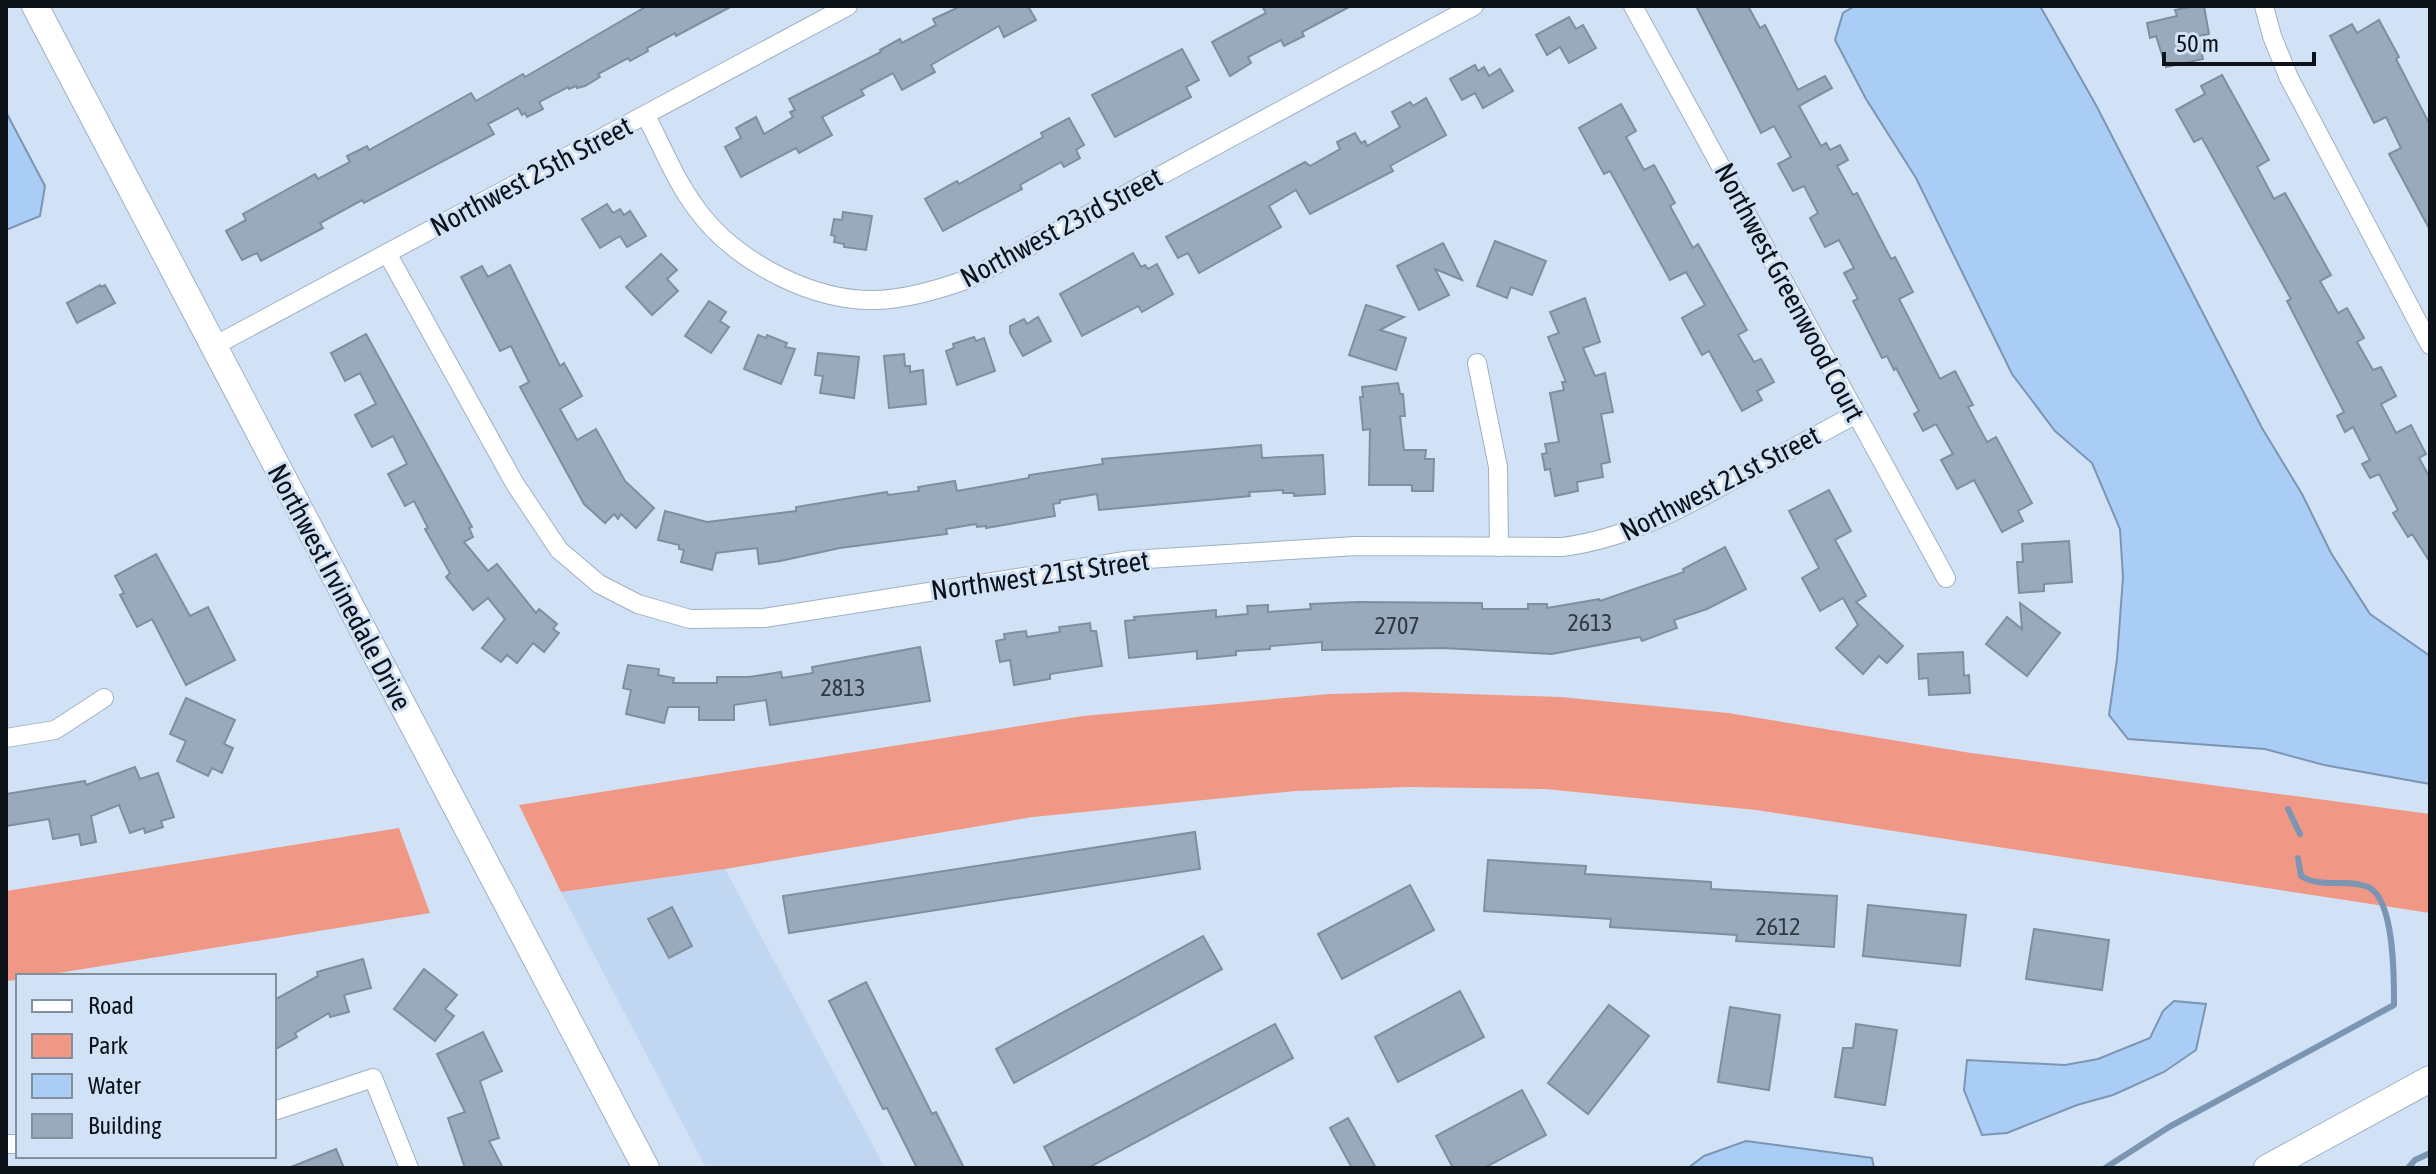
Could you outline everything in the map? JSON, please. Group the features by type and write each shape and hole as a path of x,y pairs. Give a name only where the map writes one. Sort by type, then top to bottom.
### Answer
{"main road":[{"name":"Northwest Irvinedale Drive","path":"35,6 646,1168"},
{"path":"2267,1168 2430,1079"}],"street":[{"name":"Northwest 25th Street","path":"214,346 848,6"},
{"name":"Northwest 23rd Street","path":"646,116 695,208 733,248 759,266 808,290 843,300 908,297 971,278 1474,6"},
{"name":"Northwest Greenwood Court","path":"1633,6 1946,578"},
{"path":"2264,6 2289,78 2430,345"},
{"name":"Northwest 21st Street","path":"387,253 515,484 559,550 599,584 638,604 690,619 764,618 1131,560 1356,546 1562,547 1595,543 1628,532 1710,493 1856,414"},
{"path":"1477,363 1498,467 1499,547"},
{"path":"6,738 55,730 104,698"},
{"path":"276,1110 373,1078 409,1168"}],"shaded area":[{"path":"725,869 885,1168 706,1168 561,892"}],"green space":[{"path":"1408,692 1560,697 1728,713 1971,753 2430,814 2430,913 1756,810 1545,789 1408,787 1296,791 1033,817 725,869 561,892 519,805 1083,716 1330,694"},
{"path":"399,828 430,913 52,974 16,974 16,980 6,981 6,891"}],"water":[{"path":"1855,6 2040,6 2097,107 2262,428 2302,494 2331,553 2370,614 2430,656 2430,784 2324,765 2265,749 2128,739 2109,715 2123,577 2120,529 2092,463 2055,431 2012,374 1916,178 1866,99 1835,40 1843,13"},
{"path":"6,112 45,186 40,216 6,230"},
{"path":"2174,1001 2206,1004 2196,1050 2164,1072 2113,1095 2077,1105 2007,1133 1982,1135 1964,1090 1967,1060 2065,1065 2098,1059 2150,1038 2163,1011"},
{"path":"1746,1141 1872,1158 1874,1168 1688,1168 1704,1156"}],"building":[{"path":"647,6 732,6 647,48 648,51 630,61 628,58 598,74 600,77 585,86 568,87 539,102 543,109 527,117 518,108 488,124 494,134 364,203 362,200 320,223 323,228 261,261 257,253 242,260 226,231 246,220 243,214 315,174 318,179 350,162 347,156 367,146 369,150 471,93 476,101 523,74 525,77"},
{"path":"961,6 1028,6 1036,20 1004,37 999,26 931,65 935,72 902,90 893,73 861,90 864,95 822,117 832,135 799,153 796,148 741,177 725,147 741,138 736,128 756,117 764,134 793,117 790,112 795,110 789,99 881,52 900,39 902,43 936,25 933,19"},
{"path":"1262,6 1351,6 1302,32 1304,36 1284,46 1281,40 1248,57 1251,63 1230,76 1212,42 1266,13"},
{"path":"1696,6 1748,6 1760,28 1765,25 1798,90 1825,76 1832,88 1799,106 1821,146 1826,143 1830,150 1840,145 1848,160 1837,166 1853,195 1857,193 1891,259 1895,257 1913,292 1899,299 1940,379 1955,371 1973,405 1968,407 1987,442 1996,437 2032,503 2018,511 2023,521 2002,532 1974,480 1957,489 1941,460 1953,454 1936,424 1923,431 1914,414 1919,411 1896,368 1894,370 1887,356 1882,358 1853,301 1858,299 1844,273 1854,268 1839,240 1825,247 1810,218 1818,213 1804,186 1793,191 1778,164 1791,157 1774,126 1761,133"},
{"path":"2204,6 2209,34 2198,36 2203,59 2166,67 2156,36 2150,38 2147,23 2177,16 2175,10"},
{"path":"1569,17 1576,29 1583,25 1596,48 1569,63 1560,47 1547,55 1536,35"},
{"path":"2379,20 2430,125 2430,230 2389,154 2401,148 2386,117 2374,123 2330,36 2352,24 2357,33"},
{"path":"1182,49 1199,80 1186,87 1191,97 1115,137 1092,95"},
{"path":"1475,65 1478,71 1484,67 1489,76 1500,69 1513,91 1483,108 1475,93 1462,100 1450,79"},
{"path":"2222,75 2269,160 2257,167 2274,199 2285,193 2331,275 2320,281 2338,313 2347,308 2364,338 2357,342 2373,370 2381,367 2396,396 2381,404 2396,433 2411,425 2426,454 2419,458 2430,478 2430,562 2412,534 2408,537 2393,513 2398,510 2379,474 2370,478 2362,464 2370,460 2353,427 2345,432 2337,416 2344,412 2287,301 2291,299 2202,138 2194,142 2176,110 2205,94 2201,86"},
{"path":"1426,98 1446,135 1390,166 1393,171 1310,214 1296,190 1269,206 1281,227 1199,273 1188,253 1178,258 1166,237 1305,162 1310,166 1340,149 1337,142 1355,133 1367,146 1400,127 1392,112 1410,102 1413,106"},
{"path":"1621,104 1636,131 1626,137 1644,170 1654,165 1675,203 1670,206 1693,248 1698,244 1747,330 1738,335 1754,362 1761,359 1774,382 1757,391 1762,400 1742,411 1709,351 1702,355 1682,318 1705,305 1686,272 1670,280 1610,171 1604,174 1579,128"},
{"path":"1069,118 1084,145 1076,150 1080,158 1064,167 1061,162 1020,185 1022,189 943,231 925,199 957,181 959,184 1043,137 1041,133"},
{"path":"607,204 613,213 620,209 624,215 630,211 646,236 627,247 620,236 600,248 582,219"},
{"path":"843,212 872,216 866,250 844,247 844,244 834,242 835,236 831,235 834,219 842,220"},
{"path":"1495,241 1546,261 1532,295 1511,287 1507,298 1477,286"},
{"path":"1443,243 1462,280 1435,269 1449,295 1419,310 1397,266"},
{"path":"1133,253 1141,267 1145,265 1148,269 1157,264 1173,294 1142,312 1138,306 1082,336 1060,294"},
{"path":"661,254 677,270 667,279 678,291 652,315 626,287"},
{"path":"510,265 560,366 564,363 582,396 560,409 577,440 596,429 625,481 654,508 636,528 621,514 618,519 614,514 605,523 584,504 520,387 529,382 511,346 500,351 461,277 482,266 488,277"},
{"path":"105,285 115,303 77,323 67,303"},
{"path":"1585,298 1600,342 1583,348 1595,376 1605,373 1613,412 1601,414 1610,462 1601,464 1603,477 1577,482 1578,491 1555,496 1550,469 1545,470 1542,454 1547,453 1545,444 1559,442 1550,393 1564,390 1562,382 1566,382 1548,337 1559,333 1550,312"},
{"path":"709,301 726,312 720,321 729,327 711,353 685,336"},
{"path":"1366,305 1404,317 1380,330 1406,338 1396,370 1349,355"},
{"path":"1038,317 1051,341 1023,356 1010,333 1010,326 1024,319 1027,324"},
{"path":"366,334 472,527 469,528 473,537 464,542 488,571 497,564 536,613 539,609 557,624 553,629 559,633 544,652 533,643 517,663 507,655 501,662 482,648 505,619 488,598 473,610 446,577 450,573 425,529 428,528 414,501 405,506 388,474 407,464 393,436 372,447 355,415 376,404 360,373 345,381 331,353"},
{"path":"758,335 766,338 767,335 787,343 785,347 795,349 781,384 744,369"},
{"path":"974,337 976,341 984,338 995,371 957,385 946,351 954,348 953,344"},
{"path":"818,353 859,357 854,398 820,393 823,376 815,375"},
{"path":"904,354 905,366 910,366 910,372 923,370 926,404 889,408 884,356"},
{"path":"1398,383 1400,394 1403,394 1405,416 1400,416 1404,450 1426,450 1425,459 1434,459 1433,491 1412,491 1412,485 1369,485 1370,429 1363,430 1362,387"},
{"path":"1261,445 1262,458 1323,455 1325,494 1294,496 1294,493 1283,493 1283,490 1249,492 1250,496 1099,510 1097,494 1060,500 1060,503 1053,504 1055,516 986,528 977,527 976,524 946,529 947,534 840,548 780,561 759,564 757,548 716,553 712,570 681,562 684,550 679,549 679,545 658,540 665,511 707,522 796,511 796,507 887,492 888,495 919,491 918,487 955,481 957,491 1029,478 1029,475 1103,464 1102,459"},
{"path":"1829,490 1851,531 1835,540 1866,596 1856,602 1903,646 1887,663 1879,656 1863,674 1836,648 1858,625 1843,598 1820,611 1802,578 1819,568 1789,511"},
{"path":"2069,541 2072,582 2044,584 2044,591 2019,593 2017,562 2023,562 2022,544"},
{"path":"1725,547 1746,589 1707,609 1674,620 1677,628 1642,641 1640,637 1552,654 1443,648 1322,650 1322,642 1270,646 1270,649 1236,651 1236,655 1197,659 1197,651 1129,658 1125,621 1135,620 1134,617 1216,610 1216,617 1248,614 1247,606 1268,605 1268,612 1311,609 1310,604 1358,602 1482,603 1482,609 1528,609 1528,604 1547,604 1547,608 1600,601 1684,572 1683,569"},
{"path":"156,554 190,616 208,607 235,660 186,685 152,619 137,627 120,595 124,593 115,576"},
{"path":"2020,603 2060,633 2027,676 1986,644 2007,617 2022,629"},
{"path":"1090,623 1091,631 1096,631 1102,666 1050,674 1050,679 1014,685 1010,660 1000,662 996,641 1005,639 1004,634 1026,631 1027,637 1060,632 1059,627"},
{"path":"920,647 930,701 770,725 766,700 734,705 734,720 699,720 699,707 668,707 664,723 626,714 631,690 623,688 628,665 659,669 658,675 674,678 673,683 717,683 717,677 749,677 781,672 782,678 813,673 812,667"},
{"path":"1963,652 1964,676 1969,675 1970,693 1929,695 1928,678 1919,679 1918,654"},
{"path":"186,698 235,720 224,744 233,748 222,773 212,768 208,776 177,761 186,741 170,734"},
{"path":"135,767 140,779 158,773 174,817 161,821 163,827 145,833 144,828 130,833 119,805 91,816 96,842 81,845 79,834 53,839 49,819 6,826 6,794 85,781 86,785"},
{"path":"1195,832 1200,869 789,933 783,896"},
{"path":"1488,860 1586,866 1585,874 1711,882 1711,889 1837,896 1834,947 1736,941 1737,935 1610,927 1611,919 1484,911"},
{"path":"1410,885 1434,930 1342,979 1318,934"},
{"path":"1868,905 1966,915 1960,966 1863,956"},
{"path":"672,907 692,946 669,958 648,919"},
{"path":"2034,929 2109,940 2102,990 2026,979"},
{"path":"1203,936 1222,969 1014,1083 996,1049"},
{"path":"363,959 371,988 344,995 349,1012 330,1017 329,1013 295,1033 297,1037 276,1049 276,999 318,976 317,972"},
{"path":"424,969 457,995 445,1009 454,1016 435,1041 394,1009"},
{"path":"866,982 932,1114 936,1112 964,1168 917,1168 887,1108 883,1109 829,1001"},
{"path":"1460,991 1484,1037 1398,1082 1375,1037"},
{"path":"1609,1005 1649,1036 1588,1114 1548,1083"},
{"path":"1730,1007 1780,1015 1769,1090 1718,1082"},
{"path":"1275,1024 1293,1058 1088,1168 1055,1168 1044,1147"},
{"path":"1856,1024 1897,1030 1885,1105 1835,1097 1843,1048 1853,1048"},
{"path":"483,1032 502,1071 480,1081 499,1138 489,1141 503,1168 465,1168 448,1118 465,1112 437,1054"},
{"path":"1522,1090 1546,1135 1484,1168 1453,1168 1436,1136"},
{"path":"1348,1118 1376,1168 1352,1168 1330,1128"},
{"path":"336,1149 344,1168 291,1168 291,1167"}],"waterway":[{"path":"2288,809 2300,834"},
{"path":"2105,1168 2169,1127 2394,1005 2391,941 2377,894 2360,884 2309,880 2301,876 2298,858"},
{"path":"2408,1168 2415,1160 2430,1153"}]}
